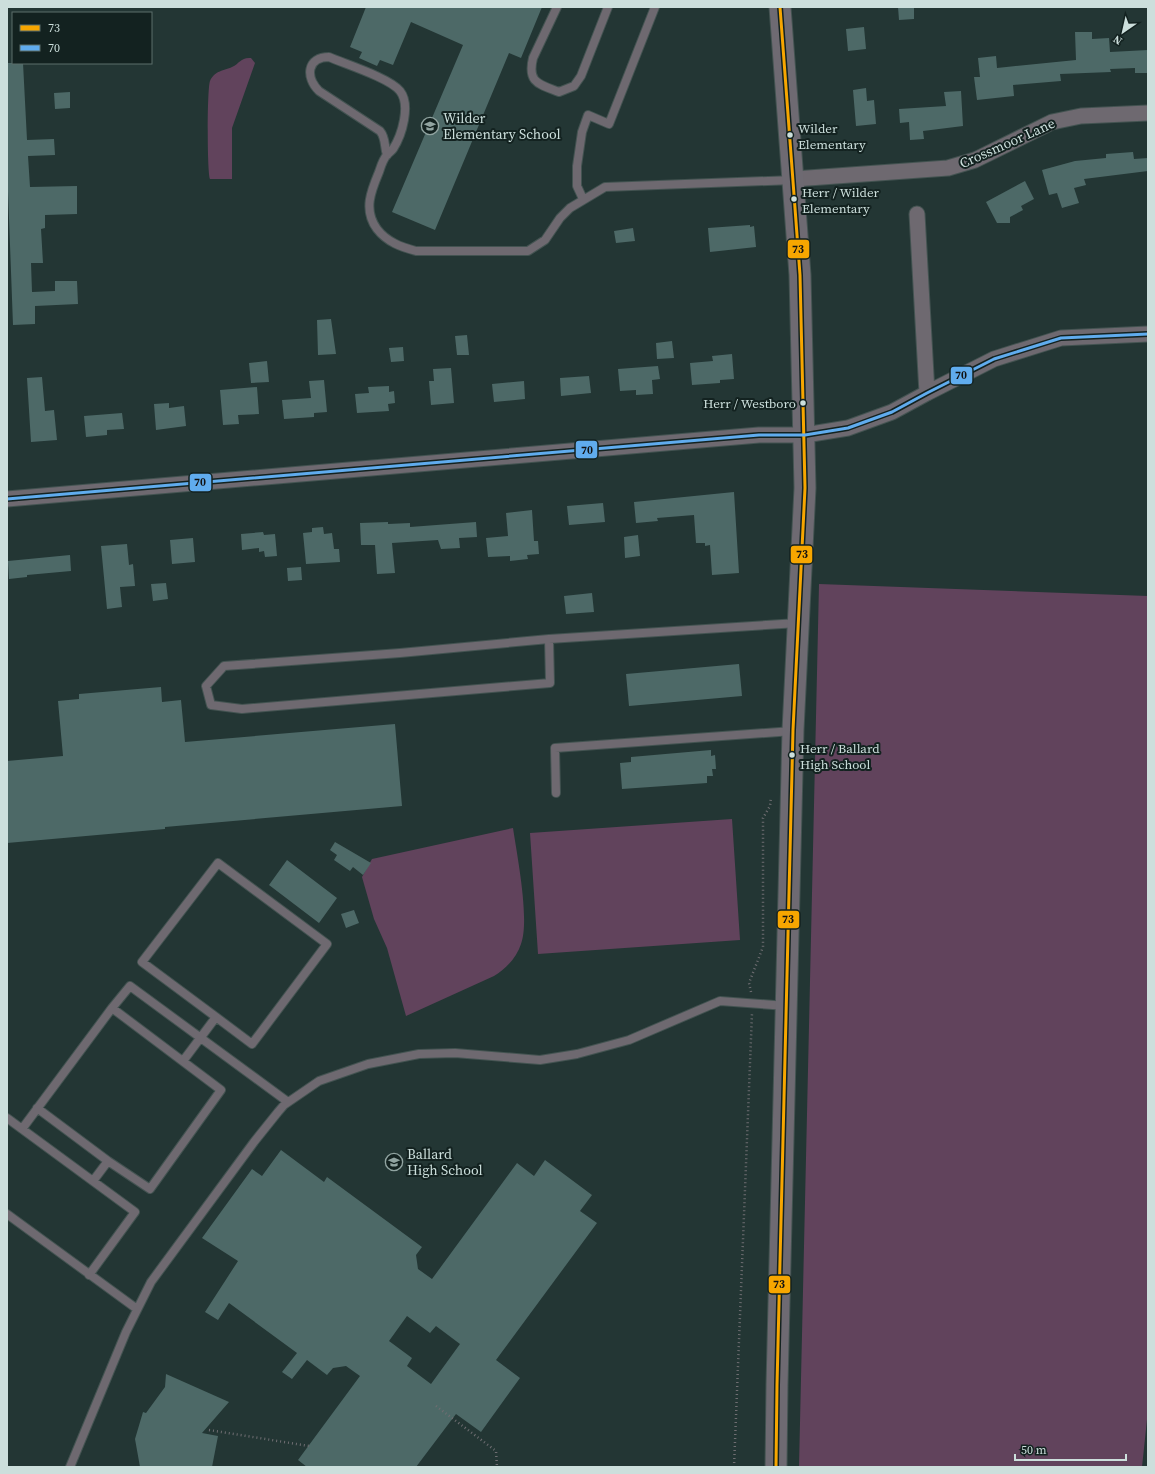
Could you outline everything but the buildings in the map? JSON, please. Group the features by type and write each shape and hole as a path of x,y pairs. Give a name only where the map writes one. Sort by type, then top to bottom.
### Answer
{"main road":[{"path":"776,1467 793,730 805,488 805,434 800,275 780,7"}],"street":[{"name":"Crossmoor Lane","path":"794,180 948,168 975,160 1038,128 1066,118 1148,113"},
{"path":"917,214 926,393"},
{"path":"7,499 759,435 805,434 848,428 892,412 994,359 1061,338 1148,334"}],"lane":[{"path":"557,7 533,58 531,67 532,76 536,82 560,92 574,86 581,76 608,7"},
{"path":"583,199 577,186 577,166 582,132 588,115 609,124 655,7"},
{"path":"387,155 384,146 384,137 380,131 312,84 310,68 316,61 322,57 329,57 389,83 401,92 406,106 405,113 393,150 387,155 370,199 369,206 371,220 379,231 389,240 403,247 416,250 528,250 540,244 549,235 560,218 583,199 605,188 794,180"},
{"path":"549,639 550,683 242,709 211,705 206,686 224,666 400,653 549,639 799,623"},
{"path":"556,793 555,748 793,730"},
{"path":"218,864 327,944 252,1044 216,1017 142,962 218,864"},
{"path":"22,1128 130,986 288,1102"},
{"path":"70,1467 126,1332 150,1282 254,1142 288,1102 319,1081 368,1064 419,1054 455,1053 540,1060 577,1054 628,1040 720,1001 752,1002 787,1006"},
{"path":"38,1108 108,1161 150,1189 221,1090 112,1008"},
{"path":"183,1061 216,1017"},
{"path":"7,1118 136,1212 89,1275"},
{"path":"93,1181 108,1161"},
{"path":"7,1214 137,1309"}],"path":[{"path":"734,1467 752,1002 750,983 763,947 763,818 770,806 771,797"},
{"path":"436,1406 496,1451 497,1467"},
{"path":"209,1430 309,1446"}],"shaded area":[{"path":"251,58 255,63 232,128 232,179 210,179 208,162 208,99 210,81 217,73 232,67 243,59"},
{"path":"819,584 1148,596 1148,1410 1142,1467 799,1467"},
{"path":"732,819 740,940 538,954 530,833"},
{"path":"513,828 520,870 524,920 521,944 517,954 503,970 494,976 406,1016 387,948 374,919 362,877 372,859"}],"transit line":[{"name":"73","path":"776,1467 793,730 805,488 800,275 780,7"},
{"name":"70","path":"7,499 759,435 805,435 848,428 892,412 994,359 1061,338 1148,334"}],"place":[{"name":"Wilder Elementary School","path":"430,126"},
{"name":"Wilder Elementary","path":"790,135"},
{"name":"Herr / Wilder Elementary","path":"794,199"},
{"name":"Herr / Westboro","path":"803,403"},
{"name":"Herr / Ballard High School","path":"792,755"},
{"name":"Ballard High School","path":"394,1162"}]}
